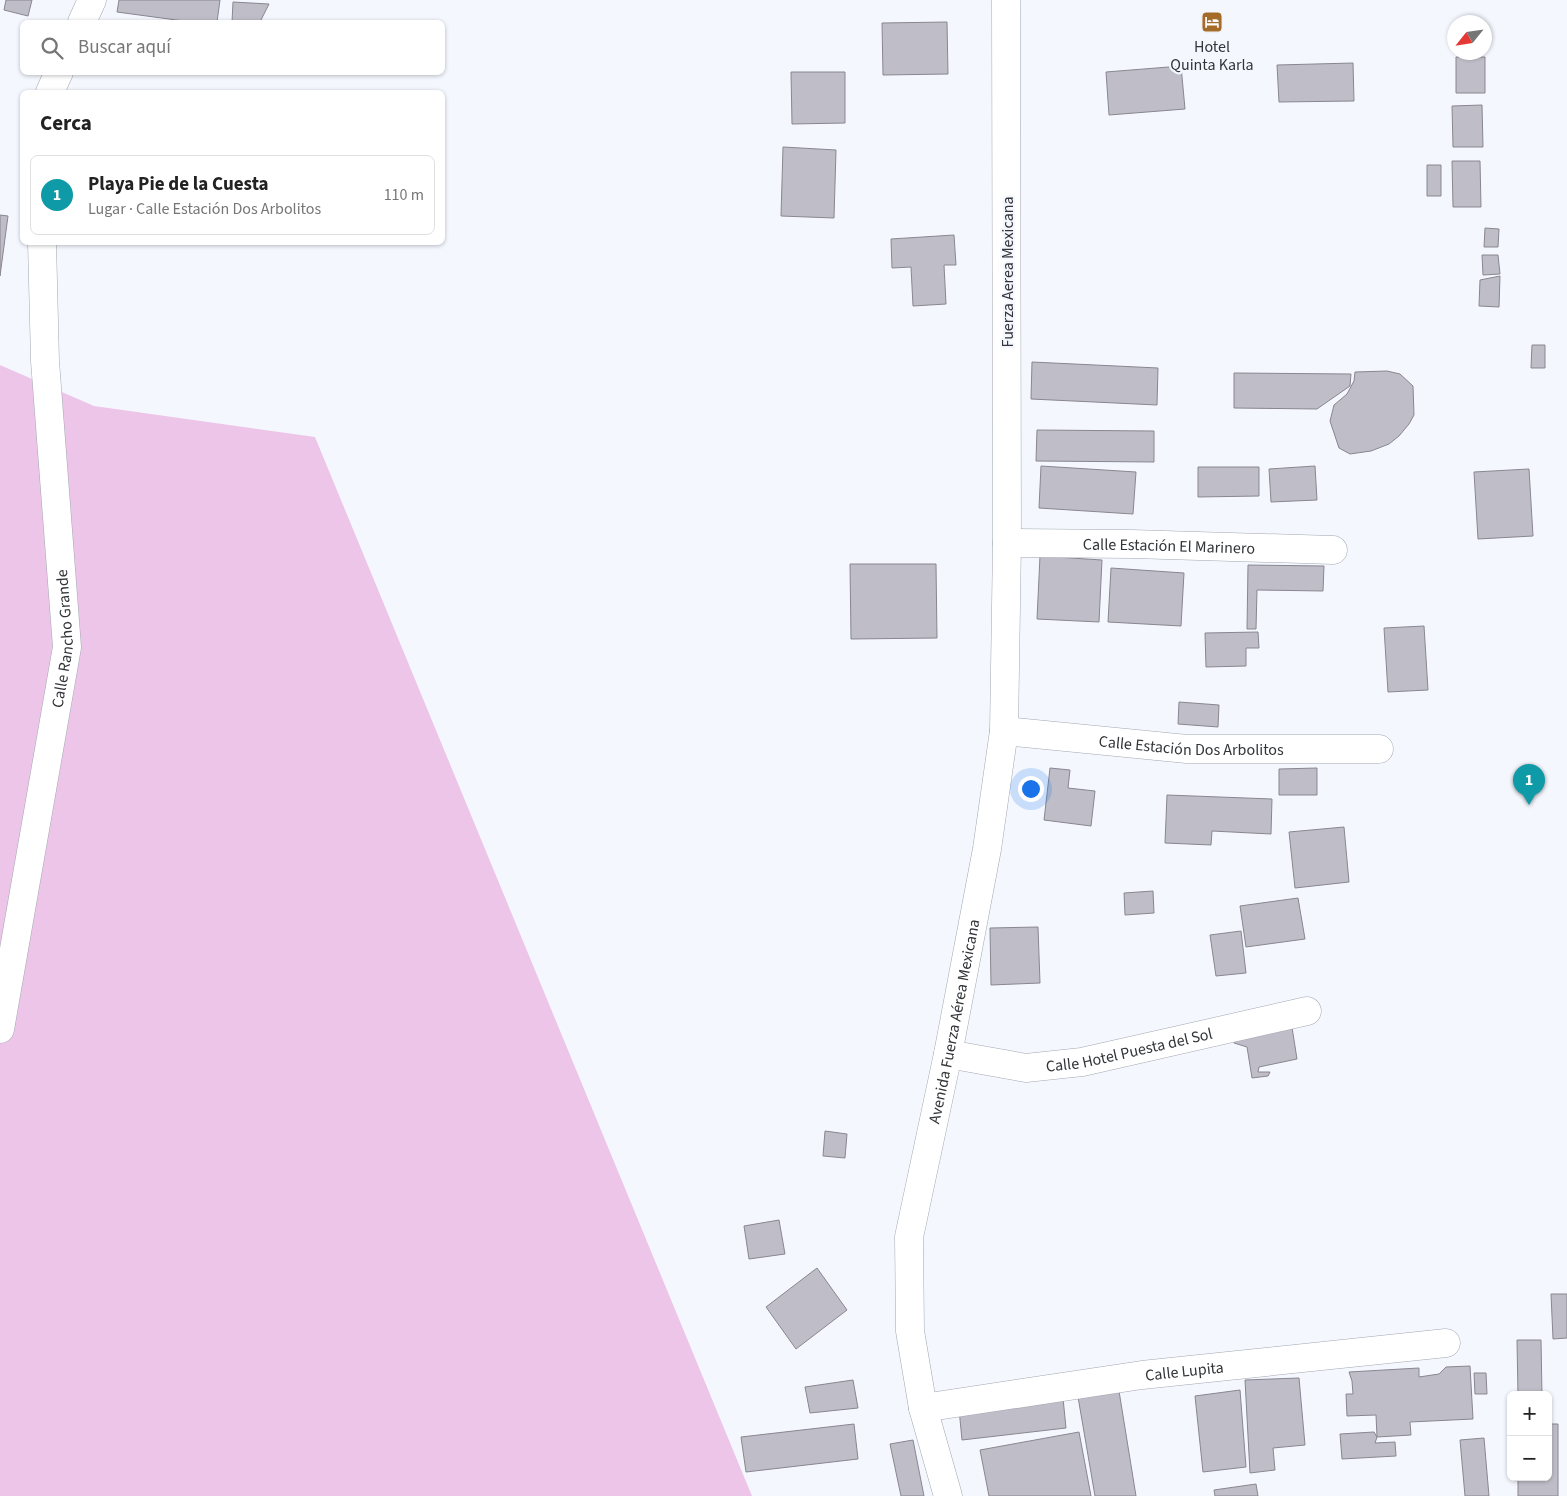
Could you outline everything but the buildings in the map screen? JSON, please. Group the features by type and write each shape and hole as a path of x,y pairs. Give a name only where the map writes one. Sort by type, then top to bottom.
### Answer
{"street":[{"path":"83,20 92,0"},
{"name":"Fuerza Aerea Mexicana","path":"1006,0 1007,543"},
{"path":"51,90 58,75"},
{"name":"Calle Rancho Grande","path":"0,1030 67,647 46,361 42,245"},
{"name":"Calle Estación El Marinero","path":"1007,543 1132,544 1333,550"},
{"name":"Avenida Fuerza Aérea Mexicana","path":"948,1496 923,1408 910,1331 909,1237 948,1054 988,849 1004,731 1007,543"},
{"name":"Calle Estación Dos Arbolitos","path":"1004,731 1187,749 1379,749"},
{"name":"Calle Hotel Puesta del Sol","path":"948,1054 1026,1068 1082,1062 1307,1010"},
{"name":"Calle Lupita","path":"923,1408 1142,1375 1446,1343"}],"shaded area":[{"path":"0,365 94,406 315,437 752,1496 0,1496"}],"place":[{"name":"Hotel Quinta Karla","path":"1212,22"},
{"name":"Playa Pie de la Cuesta","path":"1529,805"}]}
